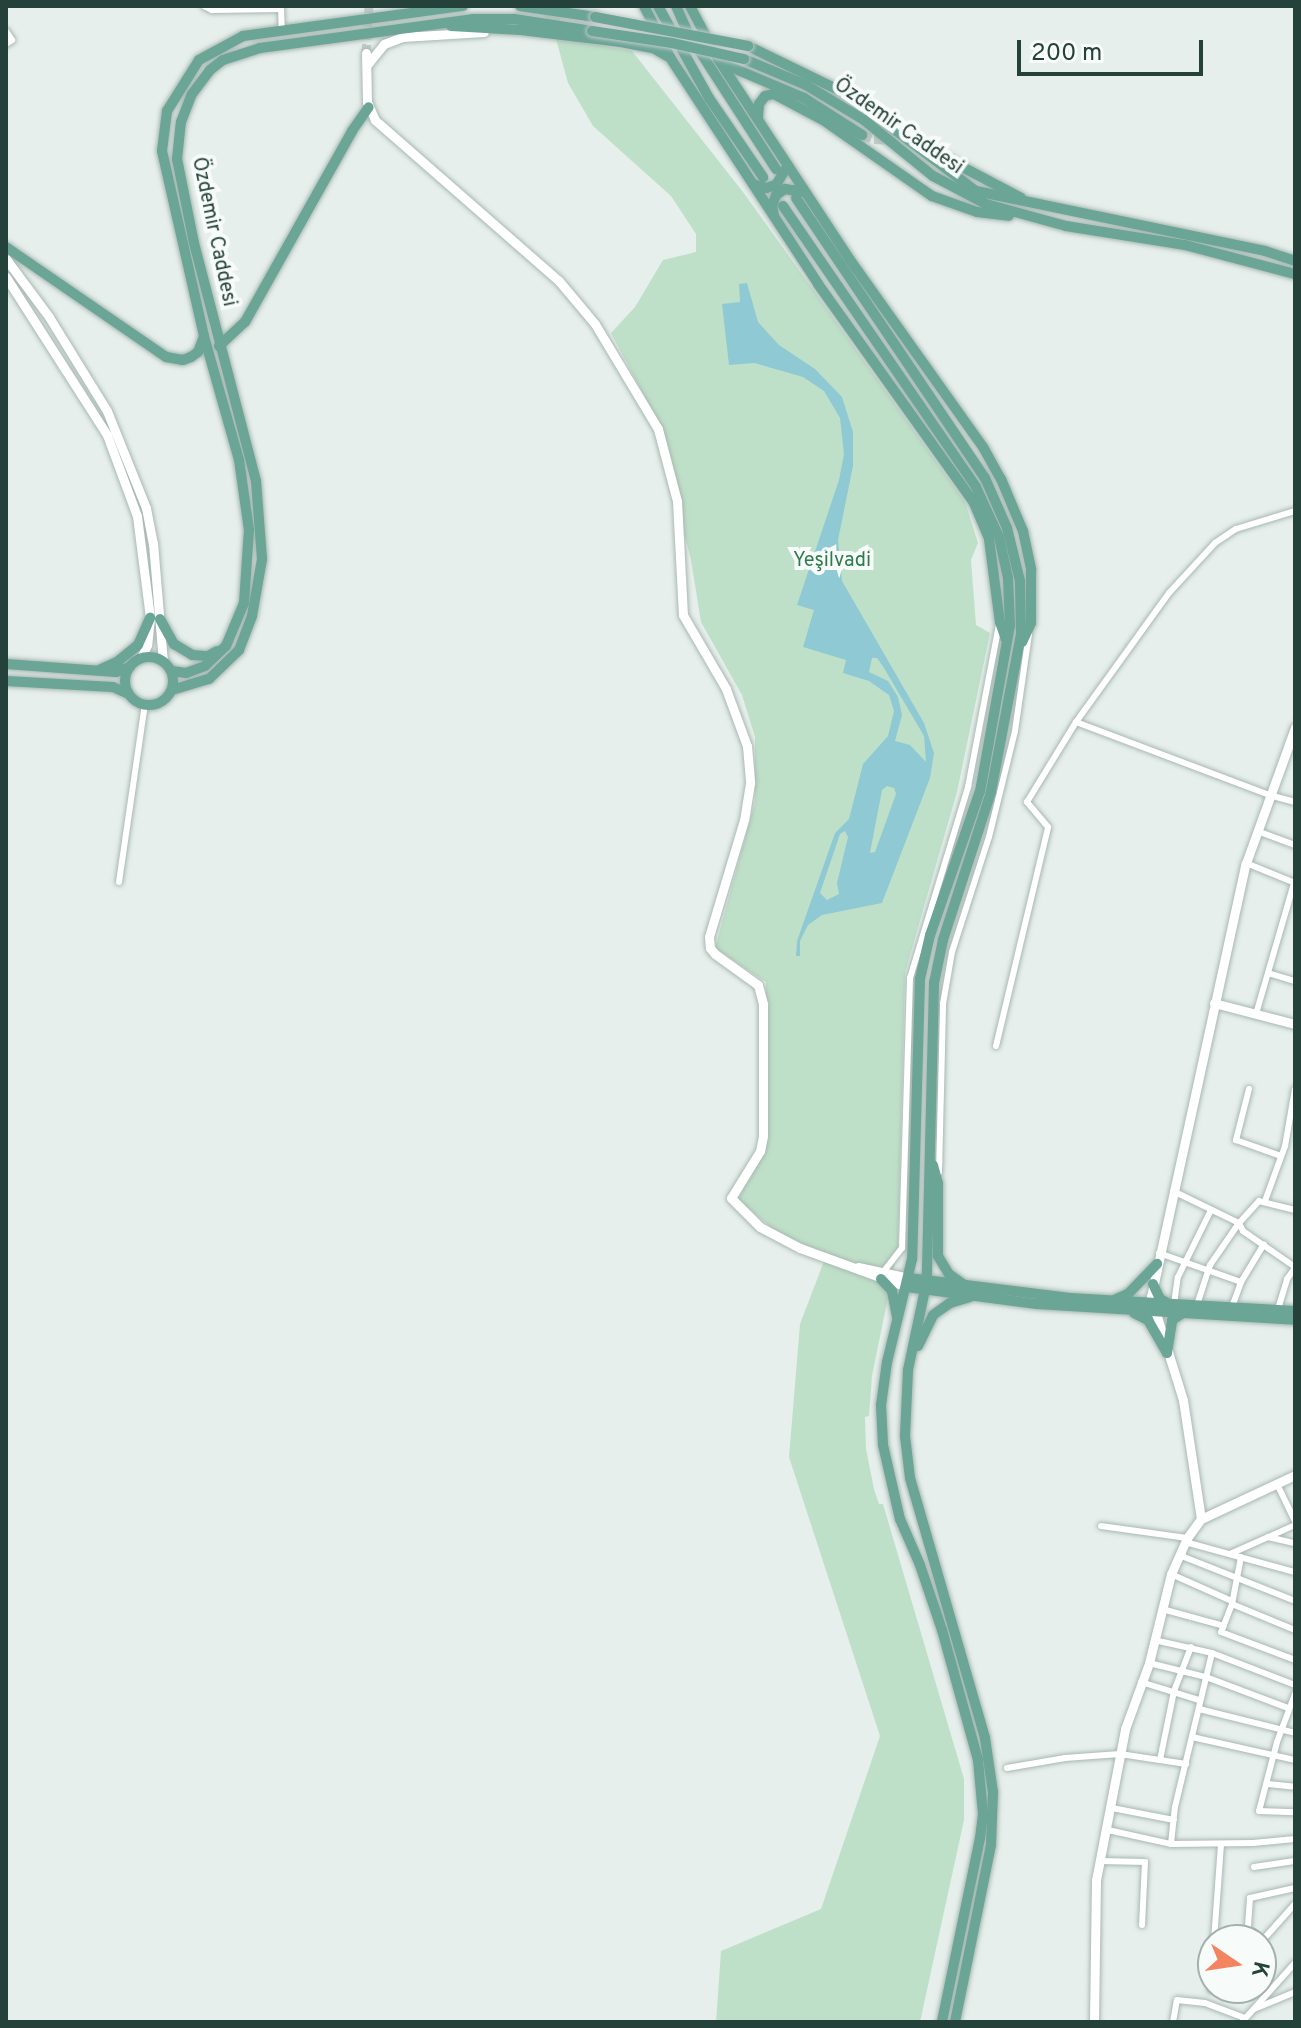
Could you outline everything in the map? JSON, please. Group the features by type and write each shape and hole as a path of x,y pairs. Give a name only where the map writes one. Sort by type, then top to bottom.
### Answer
{"main road":[{"path":"412,11 429,6"},
{"name":"Özdemir Caddesi","path":"226,646 244,603 249,530 239,460 204,336 162,151 167,111 199,60 216,47 243,36 463,6"},
{"name":"Özdemir Caddesi","path":"520,6 748,46 849,95 976,191 1049,209 1265,251 1295,261"},
{"path":"644,6 671,59 774,217 974,503 989,539 1000,622 1008,644"},
{"path":"658,6 709,98 763,177"},
{"path":"676,6 688,33 776,169"},
{"path":"690,6 718,59 788,165 801,195 985,478 1007,528 1020,581 1018,651 991,792 943,940 934,983 926,1285 908,1370 905,1436 910,1478 985,1738 993,1792 991,1845 955,2022"},
{"name":"Özdemir Caddesi","path":"172,690 209,679 239,650 252,616 262,559 256,481 219,346 177,159 181,122 192,94 210,70 223,60 260,48 330,40 421,24 514,19 672,43 744,59 806,85 864,120 954,190 986,204 1036,219 1185,245 1295,274"},
{"path":"421,24 521,30 653,48 671,59"},
{"path":"718,59 730,69 804,98 862,135"},
{"path":"758,118 759,104 765,96 774,94 823,120 932,196 977,212 1036,219"},
{"path":"219,346 245,322 352,131 369,107"},
{"path":"915,142 1015,196 1049,209"},
{"path":"753,184 766,188 776,185 783,180 788,165"},
{"path":"774,217 772,206 776,195 796,188 983,447 1001,479 1023,531 1031,570 1031,623 1018,651"},
{"path":"783,206 976,487 999,537 1008,578 1008,644 980,791 930,935 920,979 908,1282 881,1405 883,1445 900,1519 920,1565 942,1630 978,1760 983,1814 942,2022"},
{"path":"6,247 166,357 183,360 191,357 198,352 204,336"},
{"path":"96,671 117,662 138,645 155,619 174,644 192,655 208,656 226,646"},
{"path":"6,664 116,672 130,667 141,658 163,661 172,671 186,673 205,666 226,646"},
{"path":"129,694 126,680 130,667"},
{"path":"6,681 113,687 145,704 159,703 172,690 172,671"},
{"path":"930,1154 938,1184 938,1256 949,1274 966,1286"},
{"path":"1109,1300 1128,1294 1158,1259"},
{"path":"882,1276 892,1291 898,1321"},
{"path":"908,1282 975,1296 1126,1309 1172,1304 1295,1311"},
{"path":"1153,1284 1160,1299 1172,1304"},
{"path":"926,1285 966,1286 1109,1300 1186,1312 1295,1320"},
{"path":"908,1370 933,1315 950,1303 975,1296"},
{"path":"1126,1309 1148,1320 1167,1353"},
{"path":"1167,1353 1172,1320 1186,1312"}],"street":[{"path":"204,6 212,10 281,8 282,31"},
{"path":"367,65 384,44 402,37 521,30"},
{"path":"6,31 12,40 6,44"},
{"path":"366,53 369,107 375,120 559,281 595,324 658,429 677,501 683,615 726,689 747,746 750,783 744,820 709,937 710,948 715,954 758,985 763,1004 763,1136 760,1151 731,1198 760,1227 842,1266 908,1282"},
{"path":"6,259 49,317 107,411 146,508 153,543 155,619 141,658"},
{"path":"6,277 107,435 137,516 163,661"},
{"path":"996,1046 1048,827 1027,802 1076,722 1165,597 1215,543 1236,529 1295,511"},
{"path":"882,1276 902,1248 910,978 968,787 1000,622"},
{"path":"938,1184 943,1004 952,952 989,837 1015,731 1031,623"},
{"path":"119,882 145,704"},
{"path":"1076,722 1295,802"},
{"path":"1201,1519 1183,1400 1154,1307 1153,1284 1246,863 1295,728"},
{"path":"1256,831 1295,845"},
{"path":"1246,863 1295,883 1256,1015"},
{"path":"1268,973 1295,981"},
{"path":"1214,1003 1295,1024"},
{"path":"1249,1089 1236,1140 1281,1156"},
{"path":"1265,1201 1281,1156 1295,1089"},
{"path":"1173,1191 1239,1223 1243,1231 1295,1267 1287,1279 1278,1309"},
{"path":"1197,1305 1208,1271 1253,1205 1265,1201 1294,1209 1295,1199"},
{"path":"1172,1304 1184,1264 1211,1210"},
{"path":"1232,1307 1241,1282 1264,1244"},
{"path":"1158,1259 1241,1282"},
{"path":"1094,2022 1096,1880 1108,1830 1120,1754 1149,1663 1171,1574 1186,1540 1201,1519 1295,1475"},
{"path":"1230,1554 1295,1523 1277,1484"},
{"path":"1101,1526 1186,1540 1295,1572"},
{"path":"1268,1537 1295,1543"},
{"path":"1179,1555 1295,1601"},
{"path":"1241,1557 1232,1602 1221,1632 1295,1660"},
{"path":"1171,1574 1295,1630"},
{"path":"1161,1609 1224,1626"},
{"path":"1154,1640 1212,1653 1295,1685"},
{"path":"1160,1760 1174,1691 1184,1672 1191,1647"},
{"path":"1171,1844 1199,1700 1212,1653"},
{"path":"1149,1663 1206,1677 1251,1697 1292,1702 1259,1811 1295,1812"},
{"path":"1141,1682 1199,1700"},
{"path":"1199,1709 1295,1733"},
{"path":"1192,1737 1295,1760"},
{"path":"1007,1768 1065,1758 1120,1754 1186,1764"},
{"path":"1268,1784 1295,1787"},
{"path":"1112,1808 1174,1820"},
{"path":"1108,1830 1171,1844 1295,1839"},
{"path":"1215,1924 1221,1844"},
{"path":"1101,1861 1145,1862 1142,1925"},
{"path":"1254,1867 1295,1861"},
{"path":"1248,1924 1250,1898 1295,1888"},
{"path":"1277,1924 1295,1904"},
{"path":"1207,2004 1244,2020 1295,1963"},
{"path":"1253,2010 1295,1992"},
{"path":"1173,2022 1177,2000 1197,2002"}],"green space":[{"name":"Yeşilvadi","path":"540,6 554,6 570,40 632,51 743,192 965,502 978,543 971,560 976,625 990,633 957,792 905,973 898,1248 872,1376 869,1416 865,1417 866,1449 874,1489 879,1504 883,1504 964,1779 964,1820 920,2022 716,2022 721,1951 821,1909 880,1736 789,1457 800,1324 826,1256 774,1230 738,1199 766,1149 766,982 715,948 755,802 755,737 742,695 701,622 691,560 654,414 611,333 635,307 663,260 696,252 696,234 671,196 593,126 568,83 556,39"}],"water":[{"path":"747,283 758,322 779,345 815,369 842,397 853,432 853,466 838,540 842,581 924,723 934,753 930,778 882,903 822,915 808,925 800,941 800,956 796,956 797,941 835,833 849,819 863,764 888,736 894,711 889,695 869,681 843,673 846,660 803,647 814,610 797,605 839,480 844,454 840,418 824,391 803,377 754,363 729,365 722,304 740,302 739,284","holes":["872,658 877,658 884,668 924,736 926,762 910,745 895,741 902,715 898,697 888,681 869,672","887,786 894,788 896,794 875,852 870,853 882,790","845,831 848,837 837,883 839,894 827,900 820,893 840,834"]}],"tunnel":[{"path":"366,53 369,6"},
{"path":"862,135 874,139 913,141"}]}
